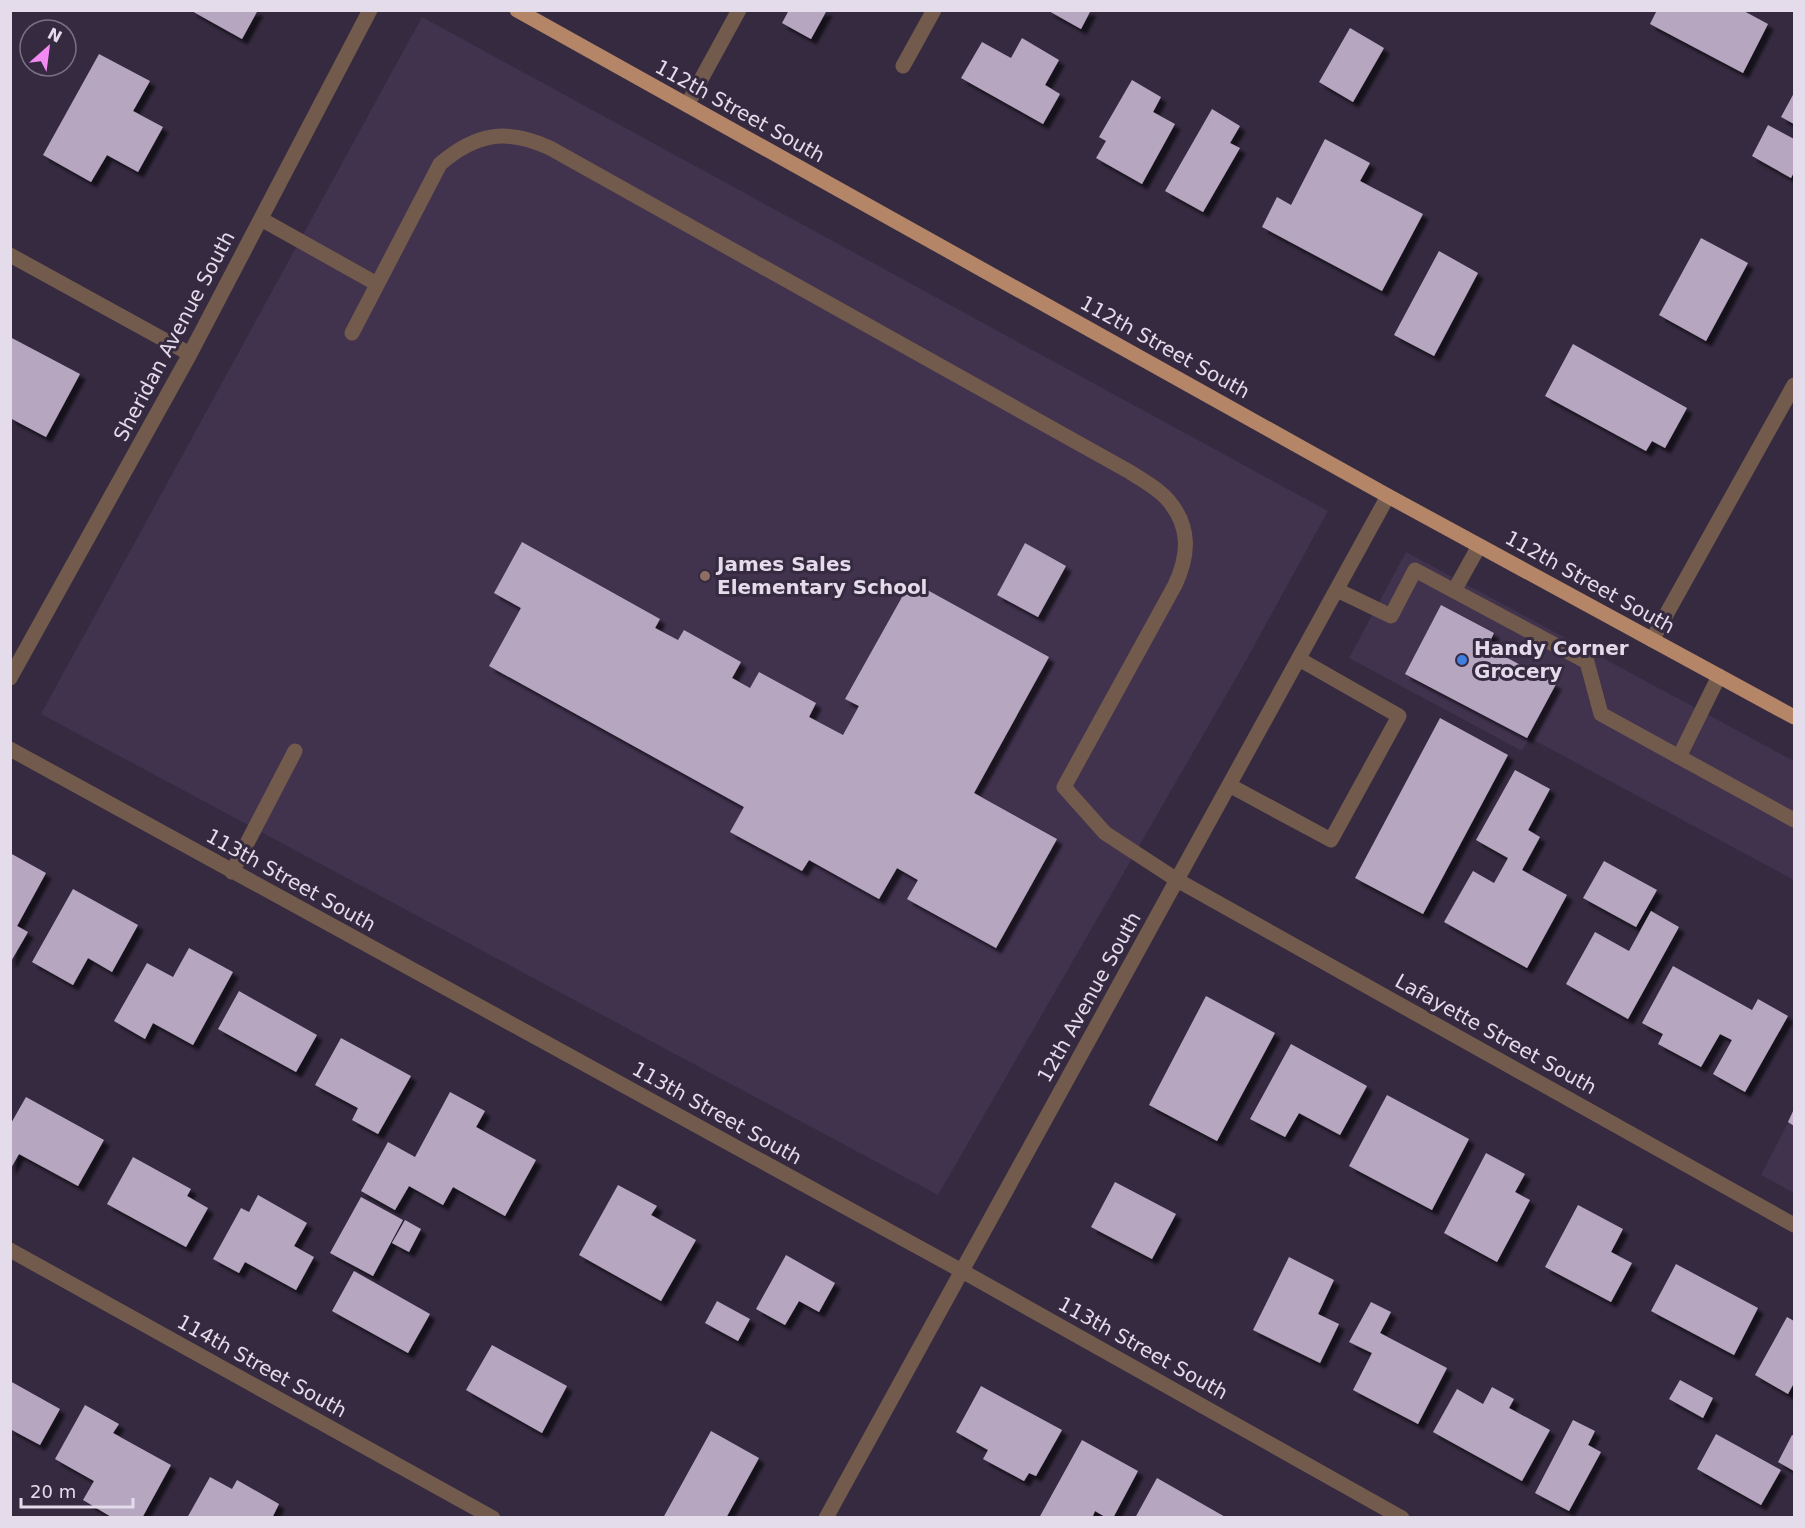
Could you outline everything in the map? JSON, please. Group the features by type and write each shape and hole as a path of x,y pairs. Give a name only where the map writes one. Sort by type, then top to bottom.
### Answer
{"main road":[{"name":"112th Street South","path":"517,10 1388,496 1794,717"}],"street":[{"name":"Sheridan Avenue South","path":"10,678 190,354 370,10"},
{"path":"687,105 739,10"},
{"path":"903,66 934,10"},
{"name":"Lafayette Street South","path":"377,284 440,164 461,148 486,138 508,135 530,139 561,154 1130,471 1168,500 1177,514 1184,530 1186,549 1183,567 1064,787 1106,833 1177,880 1794,1225"},
{"path":"261,219 377,284 352,333"},
{"path":"10,255 190,354"},
{"path":"1652,640 1794,385"},
{"name":"12th Avenue South","path":"826,1518 1388,496"},
{"path":"1454,591 1479,546"},
{"path":"1337,590 1391,616 1415,570 1587,662 1601,714 1794,820"},
{"path":"1229,785 1331,840 1399,716 1299,659"},
{"path":"1679,757 1719,676"},
{"name":"113th Street South","path":"10,749 962,1271 1402,1518"},
{"path":"232,872 295,751"},
{"name":"114th Street South","path":"10,1250 493,1518"}],"shaded area":[{"name":"James Sales Elementary School","path":"422,17 1328,511 1248,657 938,1195 41,714"},
{"path":"1406,552 1794,761 1794,880 1530,738 1522,751 1349,658"},
{"path":"1794,1111 1794,1193 1761,1175"}],"building":[{"path":"190,10 258,10 242,39"},
{"path":"789,10 827,10 811,39 782,23"},
{"path":"1047,10 1091,10 1081,29"},
{"path":"1657,10 1742,10 1768,24 1743,73 1650,24"},
{"path":"1350,28 1384,48 1353,102 1319,82"},
{"path":"1022,38 1059,60 1045,85 1060,94 1043,124 961,78 982,42 1011,58"},
{"path":"99,54 150,81 133,111 163,127 138,172 107,155 91,182 43,155"},
{"path":"1132,80 1161,97 1153,112 1175,124 1142,184 1096,158 1106,141 1099,137"},
{"path":"1794,93 1794,124 1781,117"},
{"path":"1212,109 1240,126 1230,143 1240,148 1203,212 1165,191"},
{"path":"1768,125 1794,139 1794,172 1791,178 1752,156"},
{"path":"1325,139 1370,163 1360,181 1423,214 1382,291 1262,227 1277,197 1291,205"},
{"path":"1701,238 1748,263 1706,341 1659,315"},
{"path":"1439,251 1478,273 1434,356 1394,335"},
{"path":"10,337 80,374 46,437 10,418"},
{"path":"1573,344 1687,408 1665,448 1652,441 1646,451 1545,396"},
{"path":"522,542 660,619 655,628 678,640 684,630 741,662 732,678 750,688 759,672 816,703 809,717 843,735 859,706 845,699 911,581 1049,657 974,793 1057,839 996,948 907,899 918,880 897,868 879,899 809,860 802,871 730,832 744,807 489,666 521,608 494,593"},
{"path":"1025,543 1066,566 1038,617 997,595"},
{"name":"Handy Corner Grocery","path":"1441,605 1494,633 1487,647 1556,684 1527,738 1405,674"},
{"path":"1440,718 1508,755 1423,914 1355,878"},
{"path":"1515,770 1550,789 1528,830 1540,837 1522,870 1567,895 1527,968 1444,922 1473,871 1494,883 1508,858 1476,840"},
{"path":"10,853 46,873 17,926 28,932 10,963"},
{"path":"1604,861 1657,890 1636,927 1583,898"},
{"path":"73,889 138,925 112,972 88,958 73,985 32,962"},
{"path":"1651,911 1679,927 1628,1019 1566,984 1595,932 1629,951"},
{"path":"189,948 233,972 193,1045 153,1023 145,1039 114,1021 147,963 173,977"},
{"path":"1673,966 1752,1010 1758,999 1788,1016 1745,1092 1713,1074 1732,1040 1720,1034 1701,1067 1658,1044 1663,1034 1642,1023"},
{"path":"239,991 317,1035 296,1072 218,1029"},
{"path":"1206,996 1275,1033 1217,1141 1149,1105"},
{"path":"341,1038 411,1076 378,1134 352,1120 358,1108 315,1085"},
{"path":"1291,1044 1367,1086 1340,1135 1299,1113 1285,1137 1250,1119"},
{"path":"450,1092 485,1111 476,1127 536,1160 505,1216 453,1187 443,1205 409,1186 395,1210 361,1191 388,1142 415,1157"},
{"path":"1387,1095 1469,1139 1432,1210 1349,1166"},
{"path":"26,1097 104,1140 78,1186 19,1154 10,1170 10,1125"},
{"path":"1794,1109 1794,1126 1788,1122"},
{"path":"1486,1153 1525,1174 1515,1192 1530,1200 1497,1262 1444,1233"},
{"path":"133,1157 191,1189 187,1196 208,1208 186,1247 107,1204"},
{"path":"1115,1182 1176,1214 1152,1259 1091,1227"},
{"path":"618,1185 657,1206 651,1215 696,1240 661,1301 579,1255"},
{"path":"258,1195 307,1223 294,1246 314,1257 296,1290 245,1262 239,1273 213,1259 241,1208 249,1212"},
{"path":"361,1197 403,1220 373,1276 330,1253"},
{"path":"1578,1205 1623,1229 1611,1252 1632,1263 1611,1302 1545,1267"},
{"path":"405,1220 421,1229 409,1252 392,1243"},
{"path":"786,1255 835,1283 819,1312 799,1301 785,1325 756,1309"},
{"path":"1289,1257 1334,1280 1318,1314 1339,1324 1320,1363 1253,1330"},
{"path":"1676,1264 1758,1308 1734,1355 1651,1311"},
{"path":"354,1271 430,1314 408,1353 332,1311"},
{"path":"717,1301 750,1319 738,1341 705,1323"},
{"path":"1371,1302 1391,1312 1380,1333 1447,1368 1418,1424 1353,1390 1372,1353 1349,1342"},
{"path":"1787,1317 1794,1321 1794,1383 1788,1394 1755,1375"},
{"path":"492,1345 567,1386 542,1433 466,1390"},
{"path":"1680,1380 1713,1398 1703,1418 1669,1399"},
{"path":"10,1381 60,1409 40,1445 10,1429"},
{"path":"981,1386 1062,1430 1036,1476 1029,1473 1024,1481 983,1459 988,1450 956,1432"},
{"path":"1492,1387 1514,1399 1509,1408 1550,1430 1522,1481 1433,1432 1457,1389 1483,1404"},
{"path":"85,1405 119,1424 113,1433 171,1465 142,1518 113,1518 83,1500 94,1481 55,1459"},
{"path":"1573,1420 1595,1431 1588,1445 1601,1452 1569,1511 1535,1493"},
{"path":"711,1431 759,1458 726,1518 663,1518"},
{"path":"1716,1434 1781,1470 1761,1505 1697,1469"},
{"path":"1792,1435 1794,1436 1794,1471 1778,1462"},
{"path":"1082,1440 1138,1471 1113,1518 1107,1518 1095,1511 1092,1518 1039,1518"},
{"path":"210,1477 232,1489 237,1480 279,1504 272,1518 187,1518"},
{"path":"1157,1478 1227,1518 1135,1518"}],"place":[{"name":"James Sales Elementary School","path":"705,576"},
{"name":"Handy Corner Grocery","path":"1462,660"}]}
